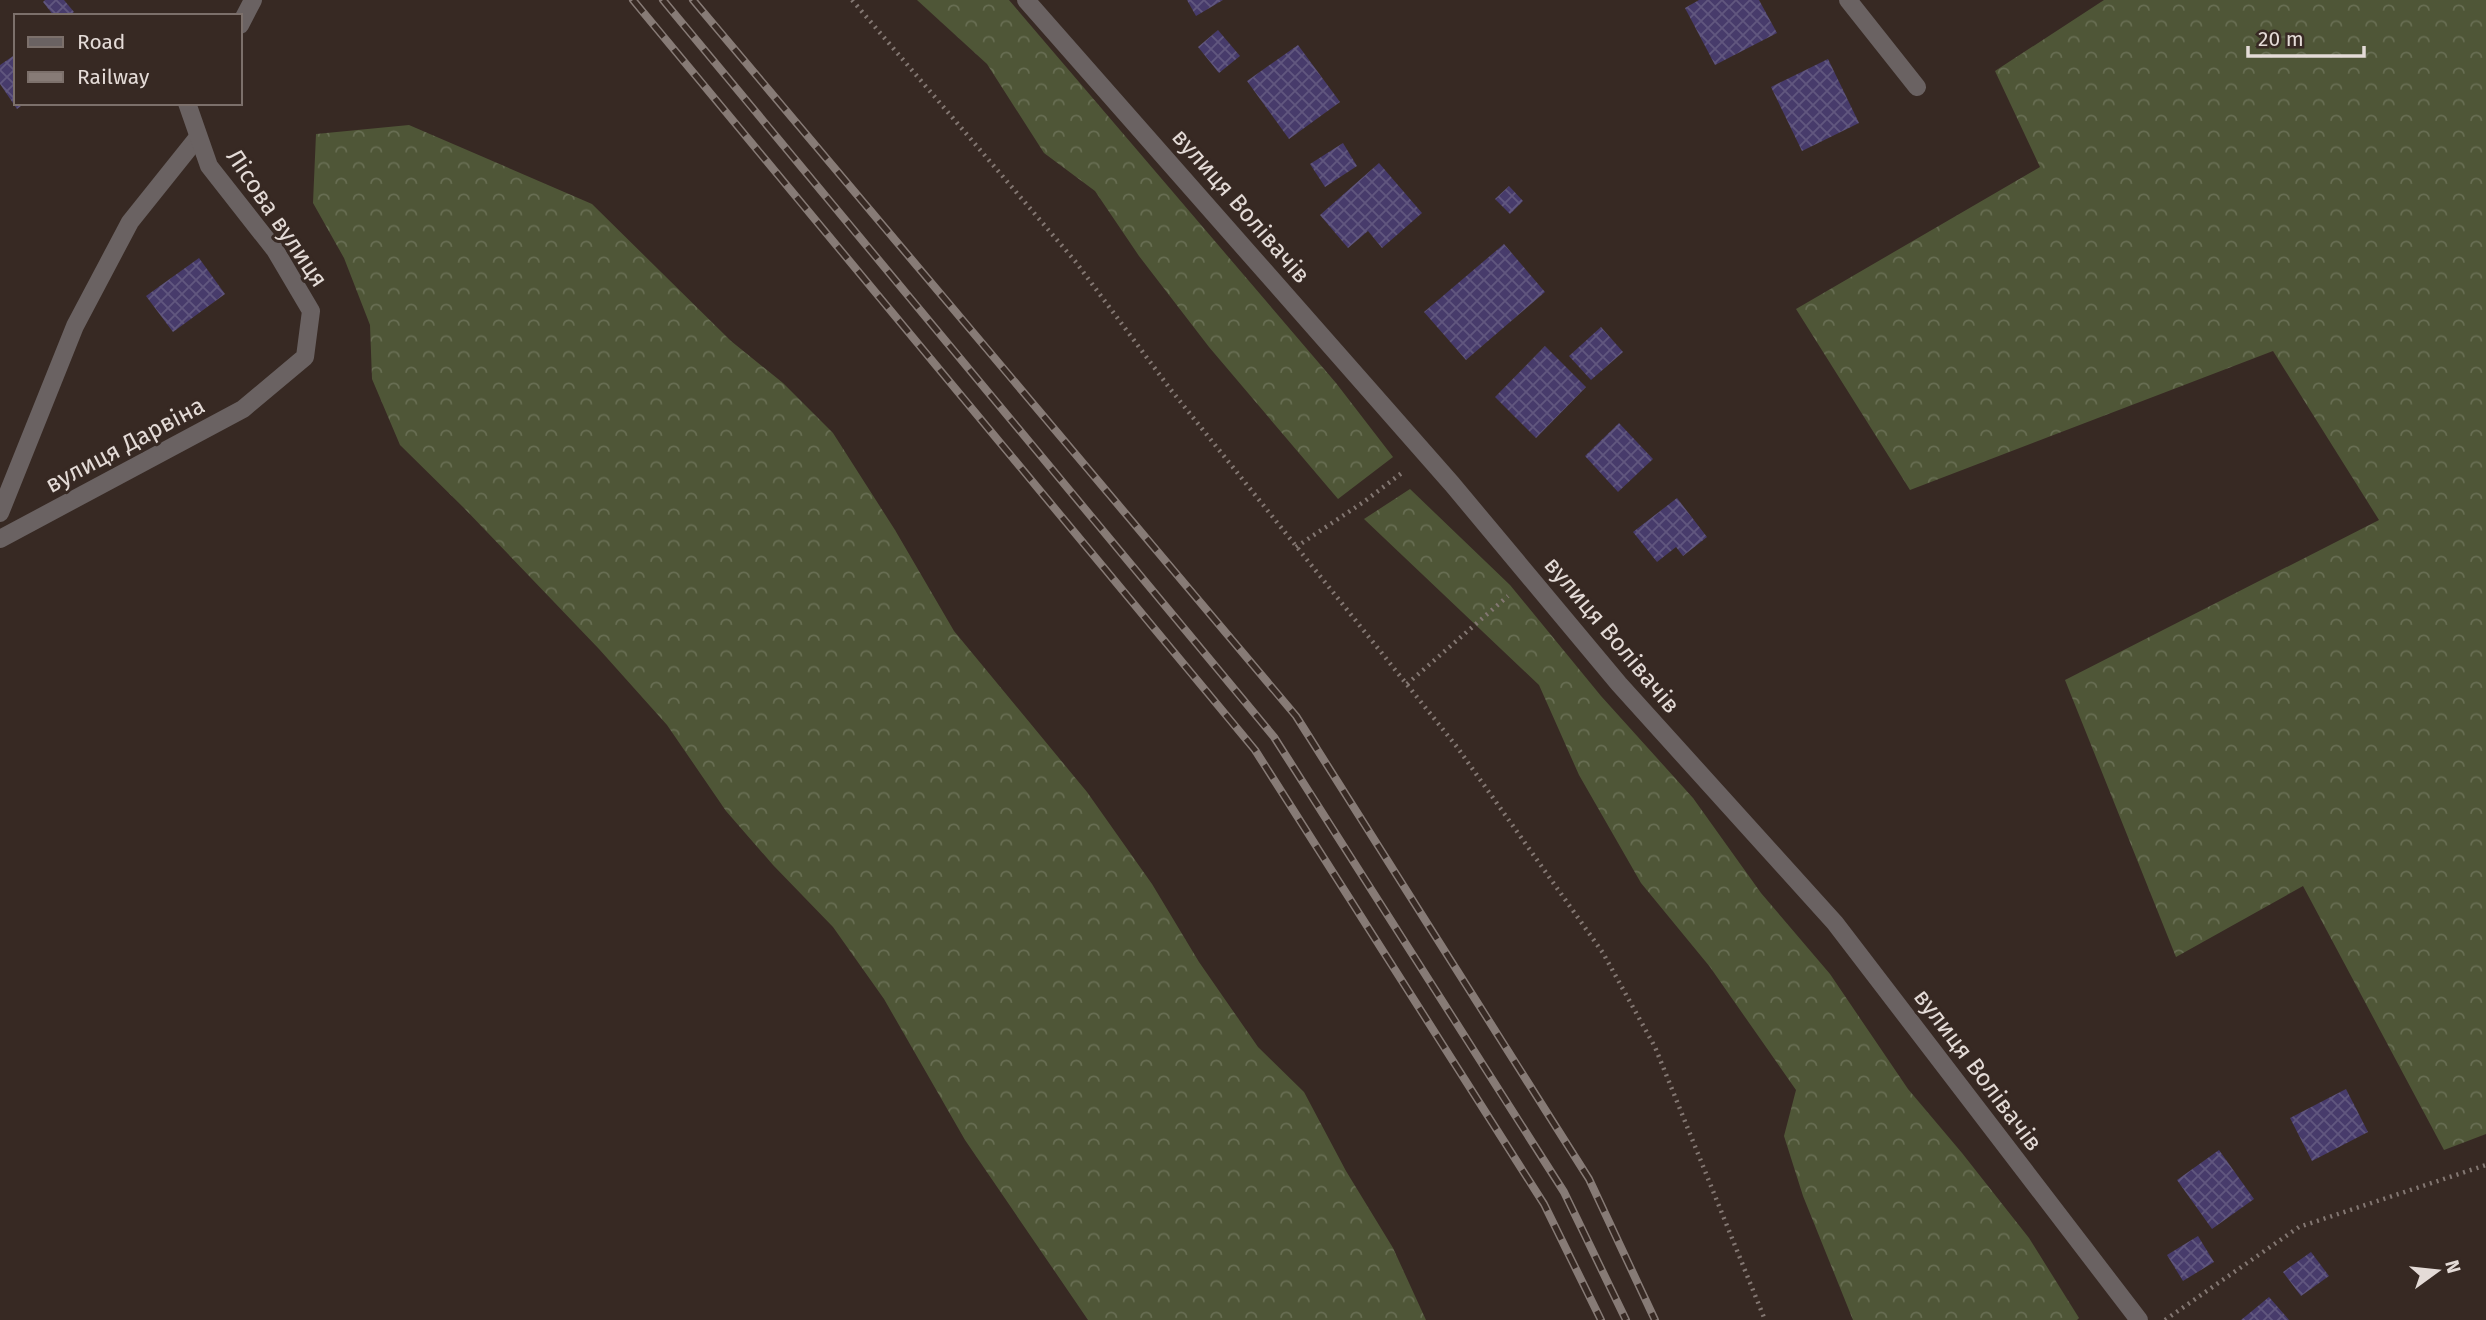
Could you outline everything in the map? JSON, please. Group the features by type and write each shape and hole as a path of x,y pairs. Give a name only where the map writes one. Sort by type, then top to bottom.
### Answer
{"street":[{"path":"242,21 253,0"},
{"name":"вулиця Волівачів","path":"1026,0 1426,454 1619,684 1835,923 2139,1320"},
{"path":"1848,0 1917,87"},
{"name":"Лісова вулиця","path":"188,105 209,166 275,250 311,311 305,357 269,388"},
{"path":"0,513 75,326 130,222 198,137"},
{"name":"вулиця Дарвіна","path":"0,539 243,409 269,388"}],"path":[{"path":"852,0 1075,261 1171,390 1457,747 1609,964 1655,1047 1765,1320"},
{"path":"1296,547 1365,502 1426,454"},
{"path":"1407,684 1530,577"},
{"path":"2165,1320 2299,1227 2486,1165"}],"green space":[{"path":"917,0 1009,0 1336,383 1393,457 1338,499 1209,347 1139,256 1095,191 1044,153 987,64"},
{"path":"2104,0 2486,0 2486,1134 2444,1150 2303,886 2176,957 2065,680 2379,520 2273,351 1910,490 1796,309 2040,167 1995,71"},
{"path":"409,125 592,204 731,341 783,383 833,433 895,530 954,631 1087,792 1152,884 1199,962 1258,1047 1304,1092 1346,1171 1393,1248 1426,1320 1088,1320 965,1140 884,999 833,927 726,811 667,725 599,649 400,445 372,379 370,325 344,258 313,203 316,134"},
{"path":"1410,489 1510,585 1601,696 1693,798 1761,893 1830,974 1908,1089 2029,1238 2079,1318 2077,1320 1853,1320 1803,1196 1784,1136 1796,1090 1710,967 1641,883 1579,775 1539,685 1364,519"}],"building":[{"path":"64,0 74,12 52,14 43,2"},
{"path":"1187,0 1223,0 1196,16"},
{"path":"1699,0 1759,0 1777,33 1715,65 1685,8"},
{"path":"1218,30 1240,56 1219,73 1198,47"},
{"path":"1298,45 1340,102 1289,139 1247,81"},
{"path":"14,55 14,105 0,84 0,65"},
{"path":"1828,59 1859,123 1802,151 1771,87"},
{"path":"1343,143 1357,166 1325,187 1310,164"},
{"path":"1379,163 1422,213 1382,248 1368,231 1348,248 1320,215"},
{"path":"1509,186 1523,201 1510,214 1495,199"},
{"path":"1504,244 1545,292 1466,360 1424,312"},
{"path":"199,258 225,294 173,332 146,296"},
{"path":"1601,327 1623,352 1591,380 1569,356"},
{"path":"1545,346 1586,387 1536,438 1495,397"},
{"path":"1619,423 1653,459 1618,492 1585,456"},
{"path":"1677,498 1707,537 1683,556 1676,547 1657,562 1633,532"},
{"path":"2346,1089 2368,1132 2312,1161 2290,1118"},
{"path":"2219,1150 2254,1199 2212,1229 2177,1180"},
{"path":"2198,1236 2214,1262 2183,1281 2167,1255"},
{"path":"2311,1252 2329,1276 2301,1296 2283,1272"},
{"path":"2269,1297 2289,1320 2241,1320"}],"railway":[{"path":"633,0 1255,750 1544,1204 1601,1320"},
{"path":"663,0 1274,737 1564,1192 1626,1320"},
{"path":"693,0 1296,716 1589,1179 1655,1320"}]}
